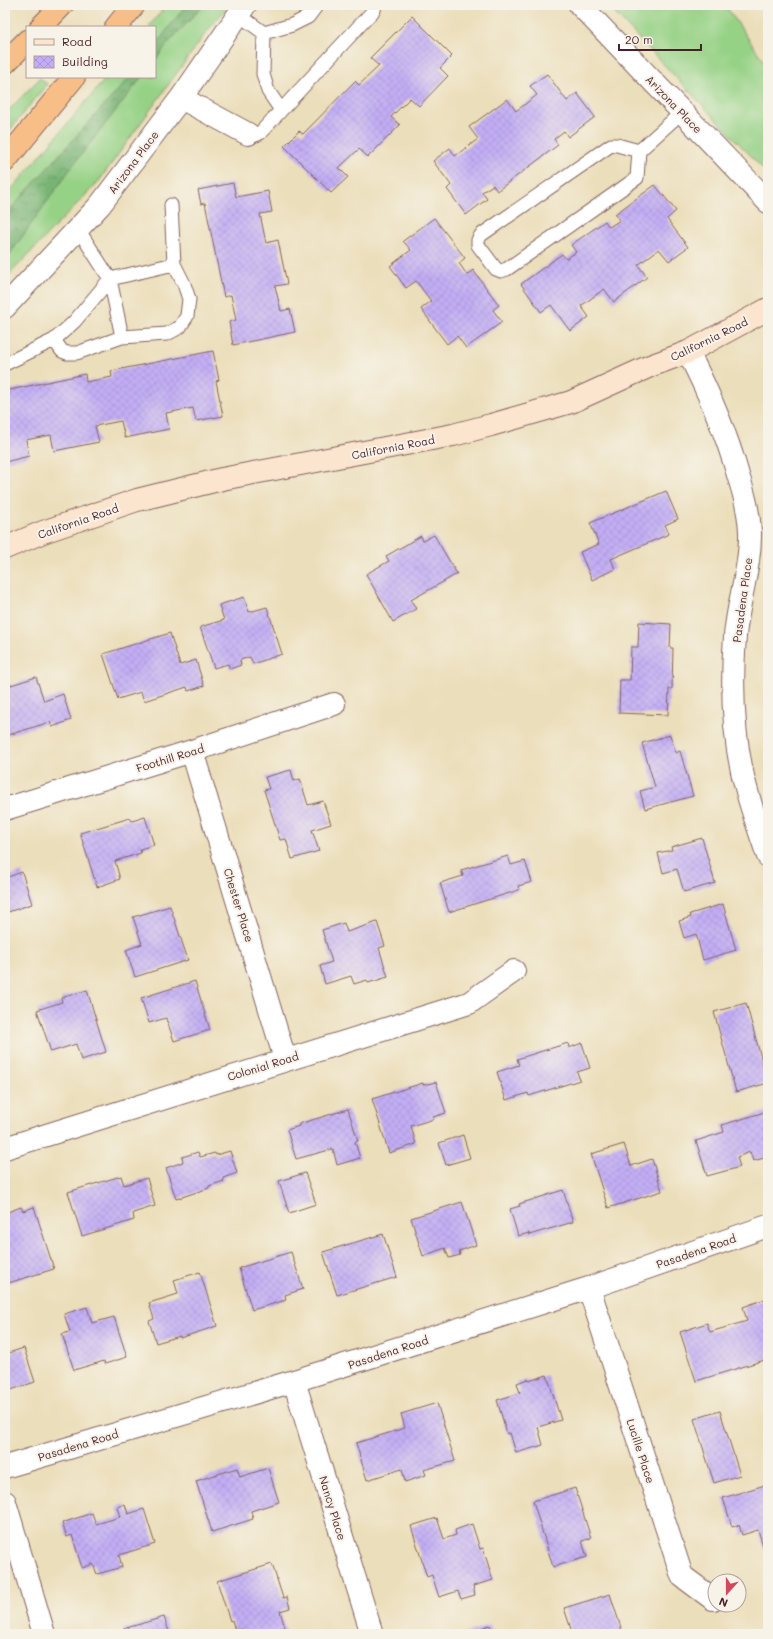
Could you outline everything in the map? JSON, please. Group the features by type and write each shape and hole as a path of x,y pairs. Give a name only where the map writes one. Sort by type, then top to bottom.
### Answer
{"highway":[{"path":"41,26 62,5"},
{"path":"117,26 134,5"},
{"path":"5,63 26,42"},
{"path":"5,161 73,78"}],"main road":[{"name":"California Road","path":"5,548 43,532 137,500 222,479 452,435 571,402 650,366 688,352 768,309"}],"street":[{"name":"Arizona Place","path":"580,5 768,202"},
{"name":"Arizona Place","path":"5,307 100,205 180,98 242,10"},
{"path":"180,98 248,134"},
{"name":"Pasadena Place","path":"688,352 705,385 732,451 747,505 750,532 748,557 735,636 735,724 739,756 748,794 768,856"},
{"name":"Foothill Road","path":"5,809 192,751 334,704"},
{"name":"Chester Place","path":"192,751 286,1059"},
{"name":"Colonial Road","path":"5,1148 469,1003 514,971"},
{"name":"Pasadena Road","path":"5,1467 294,1381 589,1288 768,1226"},
{"name":"Lucille Place","path":"589,1288 682,1576 707,1595"},
{"name":"Nancy Place","path":"294,1381 372,1634"},
{"path":"5,1502 44,1634"}],"lane":[{"path":"264,33 292,25 308,17 317,5"},
{"path":"248,134 256,135 260,133 374,10 376,5"},
{"path":"242,10 264,33 263,74 268,91 281,110"},
{"path":"638,151 617,145 611,145 481,235 478,240 478,245 496,269 501,271 507,269 637,178 638,151 682,112"},
{"path":"54,340 62,351 67,353 77,353 122,337 168,334 180,327 187,316 189,299 184,284 174,264 171,206"},
{"path":"78,229 110,279 122,337"},
{"path":"5,364 54,340 74,322 110,279 174,264"}],"green space":[{"path":"166,5 229,5 205,34 99,181 5,279 5,197 106,78 156,78 156,26 150,26"},
{"path":"186,5 204,5 168,43 156,60 156,45"},
{"path":"607,5 725,5 768,67 768,174"},
{"path":"40,78 47,84 5,136 5,114"},
{"path":"129,78 141,78 73,165 5,261 5,215"}],"building":[{"path":"412,16 452,56 440,68 448,76 419,106 410,98 391,117 400,125 368,157 359,149 339,168 348,177 331,193 284,146 299,131 303,134 355,81 359,85 379,66 370,58"},
{"path":"547,74 567,101 577,93 595,117 568,137 564,131 554,139 558,145 497,191 493,185 482,192 487,199 466,215 447,189 451,185 433,161 450,148 455,156 478,139 469,127 507,99 516,111 537,95 530,86"},
{"path":"233,183 236,197 268,191 272,212 260,214 266,243 278,240 287,284 275,286 281,311 290,309 295,332 233,345 229,322 236,320 231,295 224,297 205,203 201,204 198,190"},
{"path":"655,185 676,211 667,219 688,247 669,261 659,249 638,265 647,277 614,302 604,289 581,306 589,317 570,331 551,305 541,312 521,284 562,254 566,259 576,252 571,245 605,221 609,227 620,220 615,214"},
{"path":"434,218 465,258 459,263 467,275 473,270 499,305 493,310 502,322 466,348 457,336 447,344 421,309 431,301 416,281 406,288 390,266 411,250 403,241"},
{"path":"213,351 219,380 216,381 223,416 196,421 193,408 166,413 169,429 125,438 121,421 95,426 99,442 54,451 51,435 26,440 29,456 5,462 5,391 85,374 86,382 112,377 111,371"},
{"path":"666,491 678,519 665,525 669,534 611,559 615,569 592,580 580,552 599,544 590,523"},
{"path":"434,535 457,574 411,600 416,609 393,622 366,574 389,561 386,556 421,536 423,541"},
{"path":"244,597 249,612 267,607 282,654 253,664 250,657 240,660 241,665 230,669 228,664 214,668 200,627 224,620 219,605"},
{"path":"639,622 671,624 670,648 673,648 672,689 669,689 668,715 619,713 620,680 630,680 631,647 638,647"},
{"path":"170,633 180,665 196,660 204,686 188,691 187,687 144,701 141,692 118,699 103,654"},
{"path":"36,677 44,701 63,694 71,720 52,727 50,722 5,736 5,687"},
{"path":"670,735 676,753 680,751 693,796 645,809 640,791 655,787 642,743"},
{"path":"291,770 294,781 300,779 308,805 323,801 331,824 312,830 319,851 292,859 286,839 280,840 264,790 269,789 265,777"},
{"path":"145,817 154,845 140,849 141,853 115,861 120,879 97,887 80,833 130,818 132,821"},
{"path":"702,838 715,883 684,892 677,869 663,873 658,853 672,850 671,847"},
{"path":"508,856 511,865 525,861 532,882 518,886 519,890 449,912 440,883 463,876 461,870"},
{"path":"22,872 32,904 5,913 5,878"},
{"path":"723,904 736,950 703,960 696,934 684,938 679,921 691,917 690,914"},
{"path":"170,906 188,960 135,977 126,950 142,944 133,917"},
{"path":"377,922 385,946 379,948 388,977 368,983 367,980 354,984 351,976 325,984 320,966 332,962 322,930 344,923 347,932"},
{"path":"195,981 210,1030 174,1041 166,1018 149,1023 141,998"},
{"path":"87,990 106,1052 81,1060 76,1044 51,1052 37,1010 62,1002 61,998"},
{"path":"746,1003 768,1083 736,1092 714,1012"},
{"path":"568,1043 569,1048 582,1043 590,1068 577,1072 580,1080 529,1096 528,1093 506,1100 497,1072 519,1065 517,1059"},
{"path":"436,1082 446,1113 433,1117 434,1119 411,1126 416,1144 389,1153 372,1099 423,1083 423,1085"},
{"path":"348,1109 358,1141 355,1142 360,1158 337,1165 333,1149 296,1159 287,1130 299,1126 299,1124"},
{"path":"768,1111 768,1157 753,1161 750,1152 737,1157 740,1167 707,1176 696,1141 724,1132 722,1125"},
{"path":"463,1135 470,1158 446,1165 439,1143"},
{"path":"624,1144 631,1166 652,1159 662,1191 608,1208 591,1154"},
{"path":"230,1151 237,1173 223,1178 224,1181 209,1186 209,1188 176,1199 166,1168 183,1162 182,1157 198,1152 200,1157"},
{"path":"305,1173 316,1204 289,1213 279,1181"},
{"path":"121,1176 124,1185 147,1178 155,1206 133,1213 134,1220 82,1236 68,1192"},
{"path":"563,1190 573,1222 529,1235 529,1233 518,1236 510,1209 520,1206 519,1204"},
{"path":"462,1202 476,1245 459,1251 460,1255 449,1258 445,1248 423,1256 411,1218"},
{"path":"21,1207 23,1211 34,1207 54,1269 5,1284 5,1235 7,1234 5,1229 5,1213"},
{"path":"383,1234 397,1277 337,1295 323,1252"},
{"path":"291,1252 303,1289 285,1295 286,1300 252,1310 239,1268"},
{"path":"200,1272 217,1326 180,1338 180,1336 156,1343 149,1321 154,1319 149,1303 178,1294 174,1280"},
{"path":"768,1298 768,1359 696,1381 680,1332 707,1323 710,1332 747,1321 743,1307"},
{"path":"87,1307 92,1323 114,1317 127,1357 105,1364 104,1361 74,1370 62,1334 70,1332 64,1314"},
{"path":"24,1348 35,1382 5,1392 5,1354"},
{"path":"547,1375 561,1420 538,1427 543,1445 516,1453 510,1433 507,1434 497,1400 520,1393 517,1383"},
{"path":"437,1403 455,1461 424,1470 426,1475 405,1482 402,1469 367,1480 356,1443 405,1428 401,1414"},
{"path":"720,1411 740,1475 714,1483 694,1419"},
{"path":"237,1468 240,1477 268,1468 279,1502 251,1511 253,1519 212,1532 196,1481"},
{"path":"768,1484 768,1548 764,1549 758,1530 742,1535 739,1525 732,1527 723,1498"},
{"path":"575,1488 591,1538 582,1541 587,1557 553,1567 533,1501"},
{"path":"125,1504 128,1514 144,1509 155,1544 119,1555 122,1567 97,1574 93,1564 82,1568 72,1535 67,1537 62,1523 92,1513 96,1524 120,1517 117,1507"},
{"path":"437,1518 444,1539 456,1535 455,1530 472,1524 480,1549 483,1548 493,1580 473,1586 475,1595 461,1599 458,1591 439,1597 432,1575 427,1577 411,1526"},
{"path":"272,1564 283,1598 287,1597 290,1608 280,1611 287,1634 245,1634 243,1629 235,1631 232,1620 230,1621 217,1581"},
{"path":"610,1594 623,1634 576,1634 575,1631 572,1632 564,1608"},
{"path":"164,1617 170,1634 124,1634 123,1629"},
{"path":"490,1625 493,1634 463,1634"}]}
